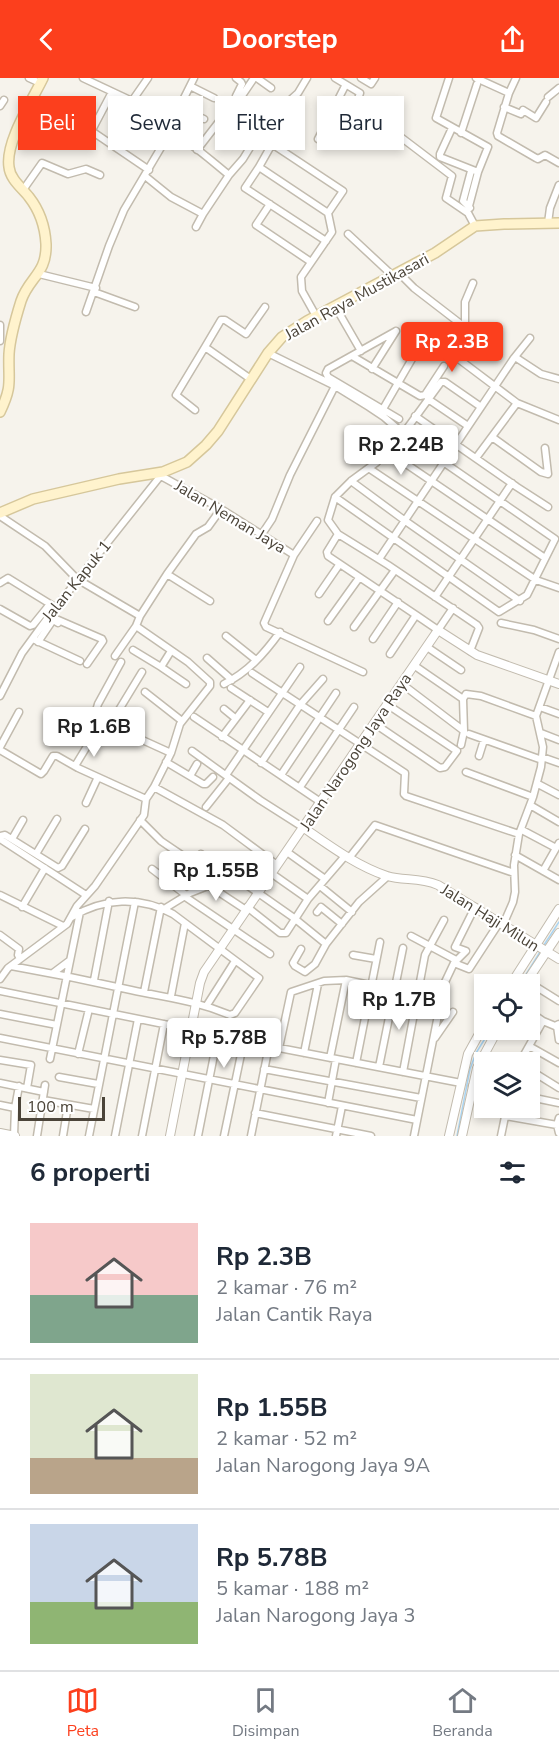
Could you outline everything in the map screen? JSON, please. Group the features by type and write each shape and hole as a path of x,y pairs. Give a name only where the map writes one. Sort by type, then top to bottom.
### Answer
{"main road":[{"path":"0,412 9,388 9,355 20,303 39,274 46,254 46,236 38,210 6,173 11,146 42,81"},
{"path":"477,226 559,224"},
{"name":"Jalan Raya Mustikasari","path":"0,515 33,499 119,479 162,474 187,462 206,445 252,380 268,353 282,338 316,316 441,249 477,226"}],"street":[{"path":"29,78 42,81"},
{"path":"83,78 121,96"},
{"path":"136,96 148,78"},
{"path":"194,78 179,108 204,120"},
{"path":"236,78 242,84 238,96"},
{"path":"240,96 256,78 271,88"},
{"path":"295,96 307,78"},
{"path":"335,78 360,93 359,96"},
{"path":"361,78 371,84 375,78"},
{"path":"449,78 436,117 488,147 475,172 469,206 477,226"},
{"path":"516,78 508,93 498,136 538,159 543,155 559,163"},
{"path":"461,133 477,81 508,93"},
{"path":"189,86 214,98"},
{"path":"340,96 345,86"},
{"path":"504,107 521,114 523,110 537,118 547,100 559,88"},
{"path":"112,92 93,132 147,173 171,197 203,214"},
{"path":"0,106 4,100"},
{"path":"203,142 215,126"},
{"path":"452,128 440,156 475,172"},
{"path":"404,140 452,176 446,198 468,213 477,226"},
{"path":"326,241 245,188 272,144 343,191 328,213"},
{"path":"86,312 124,210 160,150"},
{"path":"197,150 229,175"},
{"path":"196,227 229,175 248,150"},
{"path":"23,190 33,179 42,163 68,174 86,169 100,175"},
{"path":"259,167 328,213 332,232 301,277 305,298 316,316"},
{"path":"548,224 550,208 559,184"},
{"path":"270,204 256,225 311,262"},
{"path":"348,234 395,274 464,324"},
{"path":"39,274 95,290 135,307"},
{"path":"473,283 465,302 464,324 457,346 459,359 517,403 559,420"},
{"path":"335,306 361,351"},
{"path":"195,410 176,395 221,320 225,320 246,334 265,307"},
{"path":"0,325 0,341"},
{"path":"372,369 396,332 394,331 328,369 327,375 399,418"},
{"path":"382,409 427,333"},
{"path":"379,559 417,500 530,338"},
{"path":"206,347 252,380"},
{"path":"268,353 335,386 384,417 403,434 554,538 527,595 499,612 335,497"},
{"path":"352,356 419,396 423,396 444,366"},
{"path":"515,357 541,374 559,380"},
{"path":"470,651 479,628 477,625 338,534 328,522 335,497 351,481 370,469 403,434 428,399 444,382 481,407"},
{"path":"262,534 272,519 290,475 335,386"},
{"path":"428,399 468,426"},
{"path":"476,458 517,403"},
{"path":"416,416 548,507"},
{"path":"492,437 531,466 548,474 545,448"},
{"path":"387,451 545,558"},
{"path":"370,469 536,580 559,588"},
{"name":"Jalan Neman Jaya","path":"162,474 294,555 264,623 266,627 280,632"},
{"name":"Jalan Kapuk 1","path":"0,696 22,653 35,640 52,605 77,579 162,474"},
{"path":"351,481 520,601"},
{"path":"435,597 512,483"},
{"path":"115,656 167,574 196,534 208,527 221,509"},
{"path":"0,515 45,546 77,579 140,616"},
{"path":"294,555 317,521"},
{"path":"338,534 327,554 339,565 470,651 559,684"},
{"path":"319,594 339,565"},
{"path":"354,627 395,570"},
{"path":"167,574 210,601"},
{"path":"0,583 8,578 52,605 33,626 0,609"},
{"path":"328,621 359,578"},
{"path":"373,639 398,602"},
{"path":"438,630 453,608"},
{"path":"390,654 416,615"},
{"path":"48,616 103,641 84,662 35,640 53,620 90,638"},
{"path":"501,623 534,630 559,639"},
{"path":"72,917 77,906 94,886 144,814 146,800 171,753 182,720 210,686 210,682 197,670 136,626"},
{"name":"Jalan Narogong Jaya Raya","path":"170,1136 204,972 322,803 438,630"},
{"path":"224,684 248,669 280,632 363,672"},
{"path":"226,636 256,660"},
{"path":"427,647 461,670"},
{"path":"133,650 186,684"},
{"path":"161,667 171,651"},
{"path":"559,656 536,716 537,728 541,733 559,740"},
{"path":"207,658 232,680"},
{"path":"121,662 95,710 96,714 171,753"},
{"path":"415,666 466,696 536,716"},
{"path":"206,807 242,750 300,667"},
{"path":"111,723 142,672"},
{"path":"252,673 406,774 404,791 406,796 558,845 543,871"},
{"path":"261,763 300,705 323,679"},
{"path":"402,684 466,732 484,740 559,763"},
{"path":"231,688 268,712"},
{"path":"145,692 182,720"},
{"path":"281,775 336,693"},
{"path":"375,724 442,768 459,748 466,732 466,696"},
{"path":"222,737 250,700"},
{"path":"388,705 459,748"},
{"path":"540,707 559,714"},
{"path":"300,787 354,708"},
{"path":"224,710 235,718"},
{"path":"19,712 0,748 41,774 54,755 146,800"},
{"path":"194,717 322,803"},
{"path":"411,936 469,969 501,924 513,902 516,884 515,855 520,832 538,784 542,759 541,733"},
{"path":"75,766 92,738"},
{"path":"479,756 484,740"},
{"path":"192,751 304,828"},
{"path":"166,762 204,784 213,777"},
{"path":"190,776 197,764"},
{"path":"466,772 533,797"},
{"path":"86,803 98,777"},
{"path":"538,784 559,795"},
{"path":"154,787 223,825 277,865"},
{"path":"530,805 559,822"},
{"path":"36,854 57,819"},
{"path":"12,839 23,820"},
{"path":"140,820 161,841 195,864"},
{"path":"208,885 283,934 286,933 308,899 375,825 514,873"},
{"name":"Jalan Haji Milun","path":"304,828 347,857 388,876 425,879 559,959"},
{"path":"0,837 5,835 56,867 61,867 85,829"},
{"path":"0,837 86,895"},
{"path":"162,908 232,876 258,852"},
{"path":"287,852 325,879"},
{"path":"187,875 201,854 258,892 326,944"},
{"path":"515,855 559,880"},
{"path":"22,907 45,868"},
{"path":"152,869 185,896 270,954"},
{"path":"271,873 308,899"},
{"path":"301,949 293,963 305,972 315,964 326,944 359,902 388,876"},
{"path":"320,886 351,912"},
{"path":"0,895 63,926"},
{"path":"94,980 109,901"},
{"path":"0,979 11,966 72,917 109,901 135,902 162,908 259,978 235,1013 230,1015 207,1005 171,996 11,966"},
{"path":"89,1136 135,902"},
{"path":"317,912 321,907 342,924"},
{"path":"144,992 162,908"},
{"path":"437,999 455,962 466,951 455,947 475,908"},
{"path":"530,974 559,909"},
{"path":"50,1059 80,912"},
{"path":"403,1072 424,958 444,920"},
{"path":"171,996 185,923"},
{"path":"519,974 541,948 559,933"},
{"path":"0,935 19,949 20,959"},
{"path":"356,1063 380,942"},
{"path":"379,1067 403,948"},
{"path":"353,955 376,959"},
{"path":"53,973 69,961"},
{"path":"207,1005 235,961"},
{"path":"328,1103 346,980"},
{"path":"279,1048 291,992 324,981 346,980 372,984 441,1000 414,1136"},
{"path":"304,1053 318,984"},
{"path":"0,991 218,1035 198,1136"},
{"path":"540,991 559,1001"},
{"path":"78,1054 89,1009"},
{"path":"434,1041 453,1012"},
{"path":"0,1014 57,1025"},
{"path":"115,1136 138,1019"},
{"path":"540,1019 558,1025 559,1040"},
{"path":"526,1052 543,1021"},
{"path":"142,1136 164,1024"},
{"path":"0,1038 417,1120"},
{"path":"224,1136 244,1040"},
{"path":"449,1136 468,1054 476,1040"},
{"path":"462,1136 477,1068 492,1040"},
{"path":"252,1136 269,1046 460,1083"},
{"path":"529,1046 559,1063"},
{"path":"0,1060 31,1065 27,1088"},
{"path":"264,1069 421,1098"},
{"path":"540,1076 559,1088"},
{"path":"59,1077 98,1084"},
{"path":"0,1083 44,1089 37,1136"},
{"path":"0,1133 14,1136 19,1086"},
{"path":"540,1099 559,1103"},
{"path":"43,1100 94,1109"},
{"path":"0,1105 15,1108"},
{"path":"63,1136 68,1105"},
{"path":"336,1133 342,1106"},
{"path":"255,1113 336,1133 371,1136"},
{"path":"501,1136 506,1118"},
{"path":"514,1118 558,1129 559,1118"}],"green space":[{"path":"261,861 271,868 257,887 242,876"}],"waterway":[{"path":"544,945 559,922"},
{"path":"526,974 540,952"},
{"path":"457,1136 470,1069 484,1040"}]}
